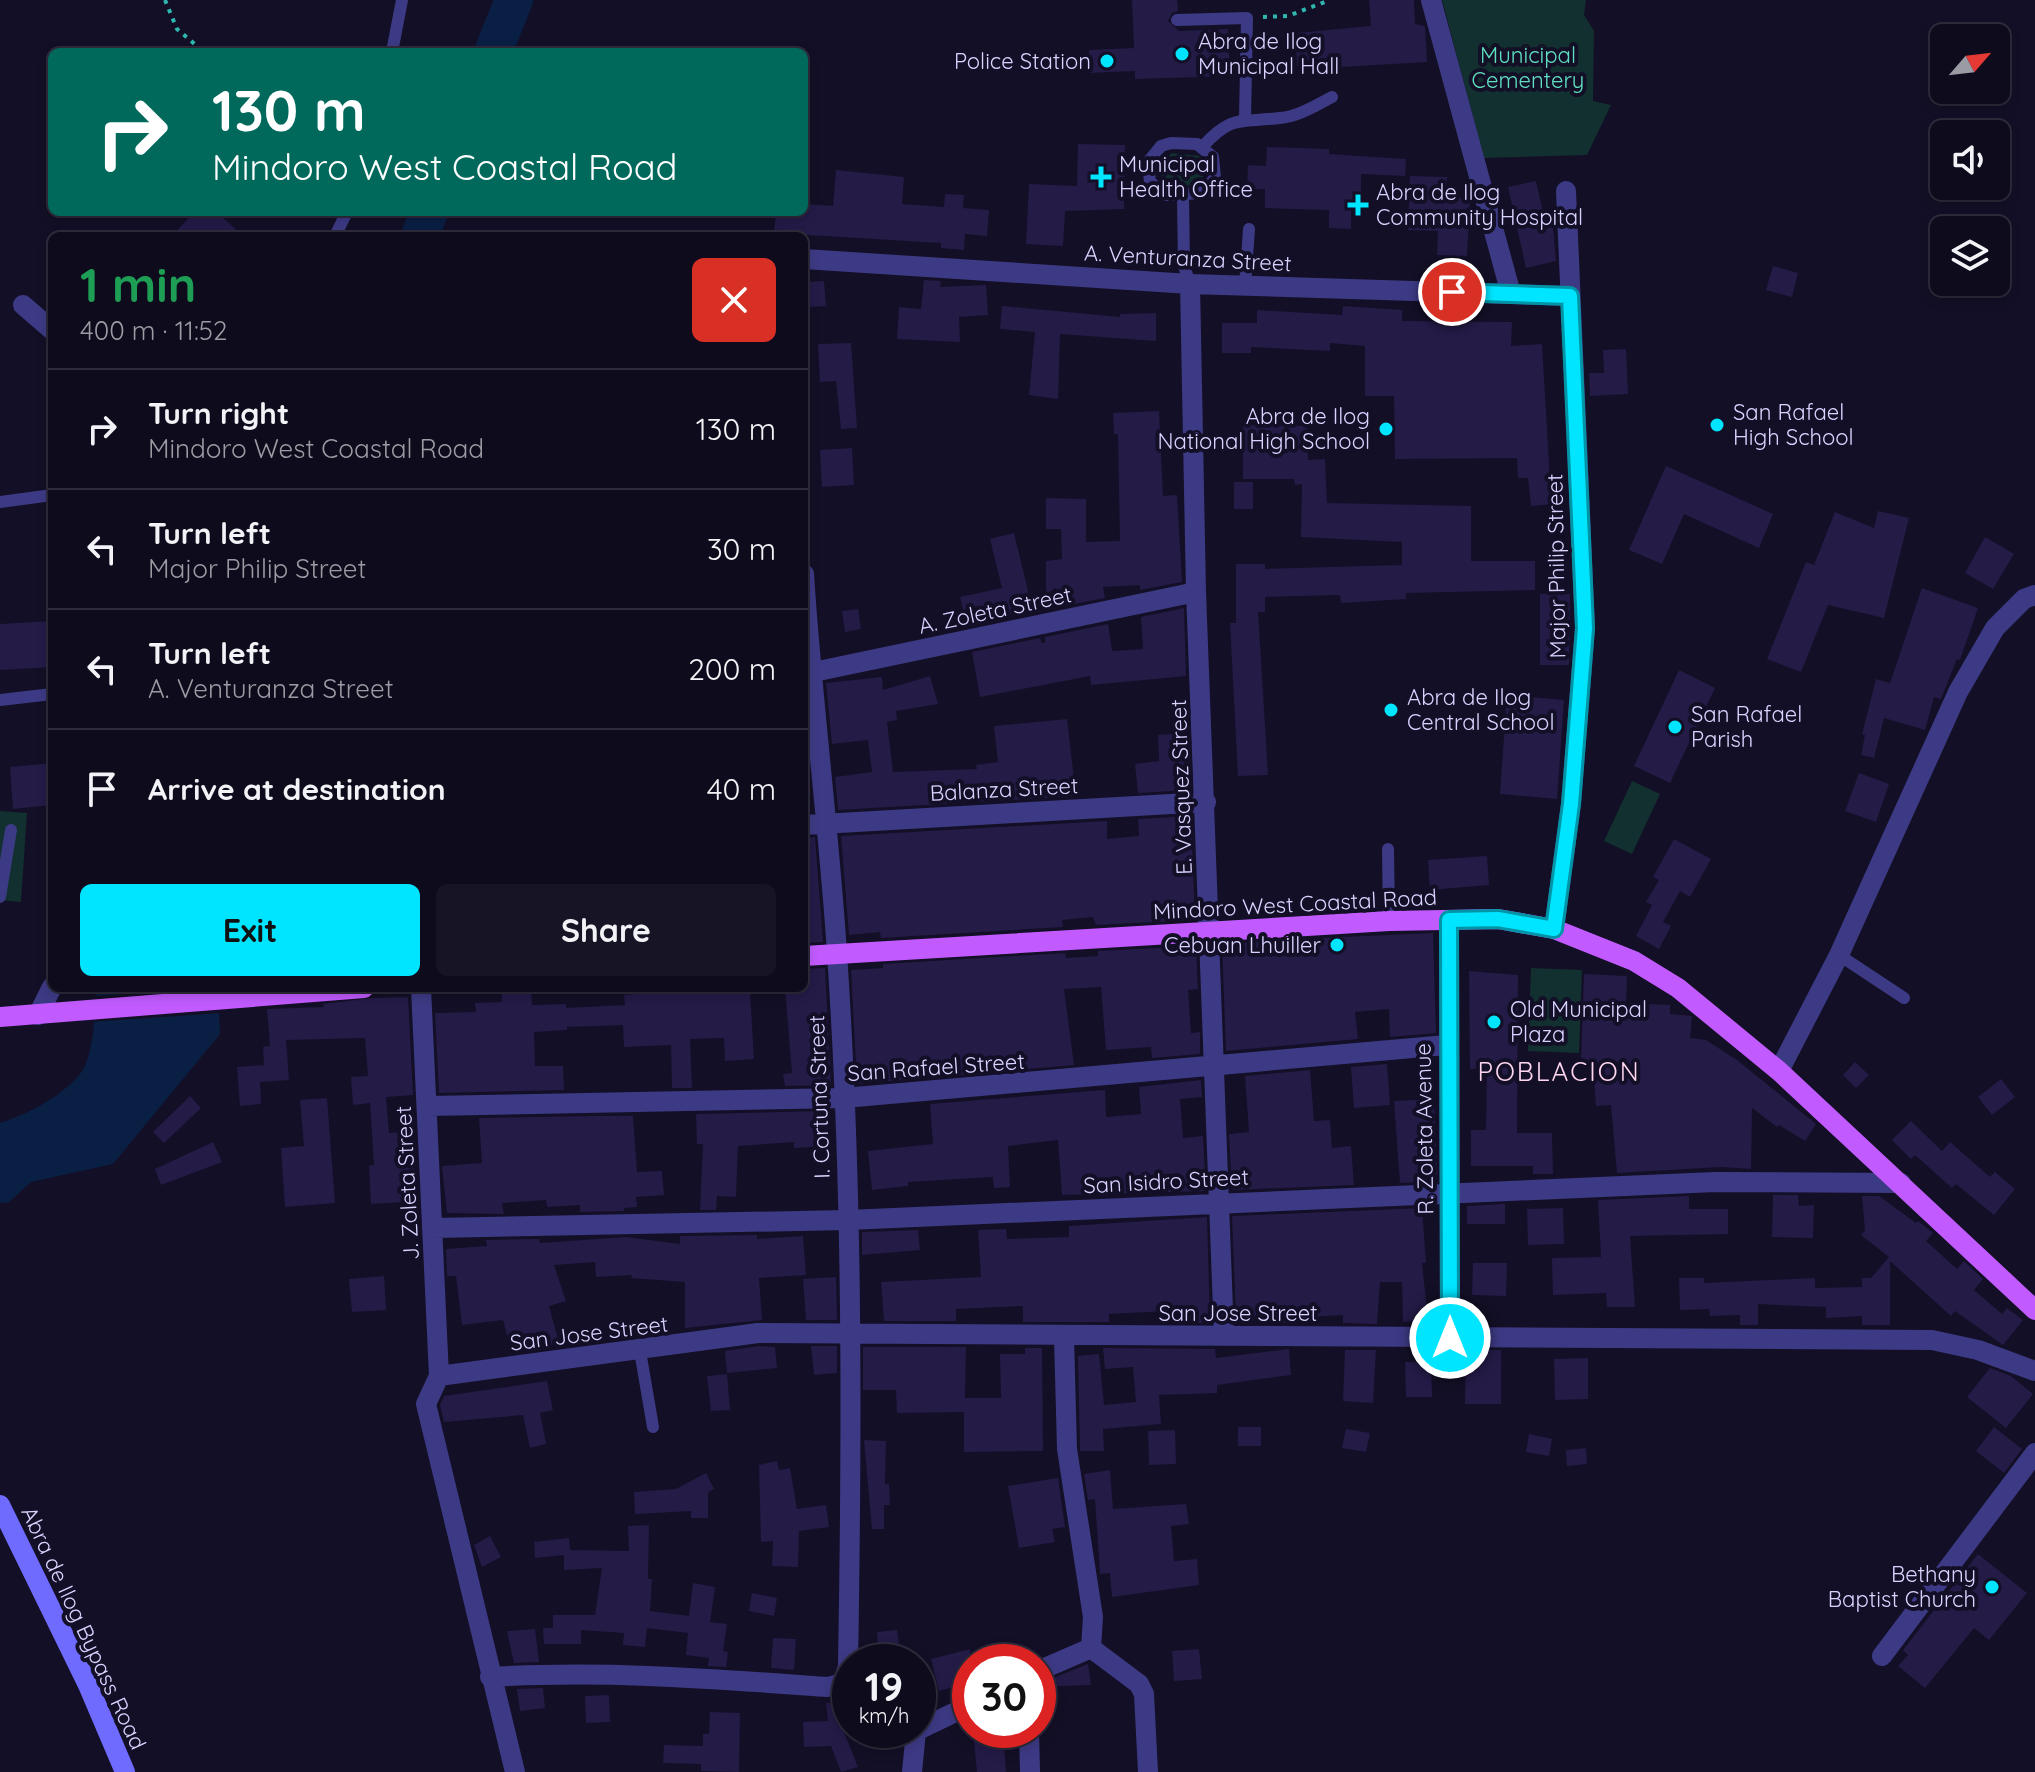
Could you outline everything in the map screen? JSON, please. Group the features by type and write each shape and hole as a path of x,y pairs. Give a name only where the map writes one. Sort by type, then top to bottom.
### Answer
{"main road":[{"name":"Mindoro West Coastal Road","path":"808,956 1389,921 1498,919 1554,929 1589,940 1668,982 1779,1071 2035,1310"},
{"path":"0,1017 296,992"},
{"name":"Abra de Ilog Bypass Road","path":"0,1505 88,1685 125,1772"}],"street":[{"path":"1431,0 1511,294"},
{"name":"Major Philip Street","path":"1554,929 1571,804 1585,628 1566,191"},
{"name":"A. Venturanza Street","path":"808,259 1190,284 1570,296"},
{"name":"E. Vasquez Street","path":"1190,284 1196,592 1224,1336"},
{"path":"23,305 48,327"},
{"name":"A. Zoleta Street","path":"808,674 1196,592"},
{"path":"1779,1071 1839,955 1958,692 1995,628 2024,599 2035,595"},
{"name":"I. Cortuna Street","path":"490,1677 571,1672 828,1687 842,1683 848,1652 851,1333 844,1098 837,953 808,682"},
{"name":"Balanza Street","path":"808,825 1206,802"},
{"name":"R. Zoleta Avenue","path":"1449,920 1450,1338"},
{"path":"38,1015 50,992"},
{"name":"J. Zoleta Street","path":"421,992 439,1376 426,1404 515,1772"},
{"name":"San Rafael Street","path":"428,1106 844,1098 1447,1045"},
{"name":"San Isidro Street","path":"433,1228 848,1220 1715,1182 1901,1183"},
{"name":"San Jose Street","path":"439,1376 758,1333 1932,1340 1978,1350 2035,1371"},
{"path":"1064,1337 1067,1449 1093,1617 1091,1648"},
{"path":"1882,1656 2035,1453"},
{"path":"1056,1663 1091,1648"},
{"path":"1091,1648 1139,1684 1144,1694 1148,1772"},
{"path":"912,1772 916,1731 952,1714"},
{"path":"1029,1748 1030,1772"}],"lane":[{"path":"393,48 402,0"},
{"path":"1177,20 1247,18 1245,118"},
{"path":"1202,147 1224,125 1245,118 1281,118 1305,112 1332,97"},
{"path":"1188,143 1202,147 1213,157 1215,178 1202,193 1166,195 1156,190 1147,172 1148,162 1161,146 1188,143"},
{"path":"1183,196 1184,266 1190,284"},
{"path":"1245,285 1249,229"},
{"path":"0,502 48,496"},
{"path":"0,700 48,694"},
{"path":"0,897 11,830"},
{"path":"1388,849 1389,921"},
{"path":"1839,955 1904,998"},
{"path":"640,1351 653,1427"}],"path":[{"path":"165,0 177,29 199,48"},
{"path":"1247,18 1288,16 1330,0"}],"green space":[{"name":"Municipal Cementery","path":"1442,0 1586,0 1584,15 1594,31 1593,101 1611,105 1587,155 1484,158"},
{"path":"1172,153 1200,156 1206,168 1202,181 1191,186 1163,183 1157,165"},
{"path":"1632,781 1660,794 1632,854 1604,841"},
{"path":"0,811 27,813 21,902 0,900"},
{"path":"1531,968 1582,970 1579,1053 1528,1051"}],"water":[{"path":"97,992 218,992 220,1034 113,1164 31,1182 9,1202 0,1203 0,1123 43,1104 80,1074 91,1045"}],"pier":[{"path":"219,992 221,1013 90,1022 92,996"}],"building":[{"name":"Abra de Ilog Municipal Hall","path":"1132,0 1177,0 1178,11 1172,13 1168,21 1179,31 1228,29 1230,76 1135,79 1135,71 1089,73 1089,50 1134,48"},
{"path":"1369,0 1414,0 1415,24 1425,26 1427,62 1297,66 1296,33 1371,26"},
{"path":"1078,144 1125,145 1124,209 1065,211 1063,246 1026,244 1029,184 1077,186"},
{"path":"1267,147 1329,149 1329,154 1406,159 1405,176 1361,174 1361,204 1351,204 1351,229 1329,228 1329,210 1265,208 1265,189 1247,189 1248,165 1266,166"},
{"path":"836,170 904,177 902,204 944,207 945,194 964,195 963,208 989,210 987,236 965,234 964,250 941,248 941,243 774,232 776,216 808,216 808,204 833,206"},
{"path":"1410,176 1447,177 1446,198 1470,198 1467,256 1437,255 1438,231 1408,230"},
{"path":"1536,181 1544,216 1552,215 1556,261 1526,268 1508,187"},
{"path":"190,216 221,216 239,232 176,232"},
{"path":"1773,266 1798,273 1792,297 1766,290"},
{"path":"924,280 941,281 940,287 986,285 988,315 959,317 960,342 897,339 899,307 921,309"},
{"path":"824,281 826,306 808,307 808,282"},
{"path":"1002,306 1120,317 1120,314 1156,313 1156,341 1060,334 1058,399 1029,395 1035,332 1000,329"},
{"path":"1343,306 1402,310 1402,321 1512,322 1511,346 1542,344 1550,481 1554,481 1555,504 1531,506 1528,478 1518,478 1517,458 1395,459 1394,396 1365,396 1365,346 1330,343 1330,351 1251,347 1251,353 1222,353 1222,323 1257,323 1257,310 1342,315"},
{"path":"851,343 857,428 841,429 836,381 820,382 818,344"},
{"path":"1626,349 1628,394 1590,396 1589,373 1604,373 1603,350"},
{"path":"1159,411 1163,496 1177,495 1182,582 1140,590 1140,585 1103,587 1105,598 1059,607 1056,588 1046,594 1046,561 1062,559 1061,529 1046,529 1046,498 1086,499 1086,542 1120,541 1118,434 1114,434 1113,413"},
{"path":"1243,425 1307,426 1308,460 1325,459 1327,503 1471,506 1471,561 1535,561 1535,590 1406,593 1406,599 1341,603 1340,595 1265,597 1265,612 1258,612 1268,775 1238,776 1230,623 1236,623 1236,564 1265,564 1265,569 1402,565 1402,542 1301,537 1302,484 1295,485 1294,479 1243,479"},
{"path":"852,448 854,485 822,487 820,450"},
{"path":"1666,466 1773,514 1759,548 1684,514 1662,564 1629,550"},
{"path":"1234,482 1253,482 1253,509 1234,509"},
{"path":"1878,511 1909,518 1884,618 1828,605 1801,672 1767,659 1806,562 1814,565 1835,512 1874,528"},
{"path":"1014,533 1031,603 1004,619 967,627 960,597 1002,588 990,539"},
{"path":"1985,537 2014,554 1993,589 1965,573"},
{"path":"1922,588 1978,608 1960,660 1957,659 1941,699 1934,697 1925,730 1884,718 1874,758 1861,755 1865,735 1862,734 1876,679 1890,683"},
{"path":"1540,594 1570,594 1569,665 1540,665"},
{"path":"1184,608 1186,676 1091,685 1090,676 980,697 972,652 1040,638 1045,643 1045,637 1108,624 1112,651 1143,649 1141,617"},
{"path":"858,609 861,629 845,632 842,611"},
{"path":"48,621 48,667 0,670 0,624"},
{"name":"San Rafael Parish","path":"1679,670 1715,688 1670,783 1634,766"},
{"path":"930,676 938,704 896,711 897,720 887,722 893,772 977,769 976,765 998,762 994,726 1067,719 1076,796 838,810 835,777 872,772 868,740 832,744 826,683 882,677 883,690"},
{"path":"1507,695 1564,700 1557,799 1500,794"},
{"path":"1188,733 1190,790 1138,793 1135,764 1159,761 1158,735"},
{"path":"48,763 48,805 13,809 10,767"},
{"path":"1859,773 1889,784 1876,822 1845,811"},
{"path":"1191,816 1195,920 1096,925 1093,917 1062,920 1063,927 881,938 880,932 849,935 841,836 1107,821 1107,839 1139,836 1138,819"},
{"path":"815,837 823,942 808,943 808,838"},
{"path":"1674,839 1711,859 1690,897 1680,891 1663,922 1671,926 1659,949 1636,936 1652,905 1646,902 1659,880 1653,877"},
{"path":"1487,856 1489,885 1430,890 1428,860"},
{"path":"1433,933 1436,1033 1390,1037 1389,1009 1355,1012 1358,1039 1226,1051 1222,944 1285,940 1285,944 1320,941 1320,938"},
{"path":"1196,946 1198,989 1188,990 1191,1033 1200,1032 1200,1054 1152,1058 1151,1047 1106,1050 1101,987 1064,989 1074,1065 857,1084 851,970 883,968 883,964 1065,953 1066,958 1098,956 1098,951"},
{"path":"825,968 831,1085 785,1086 783,1074 792,1073 785,992 808,992 808,969"},
{"path":"1469,971 1518,975 1517,1133 1552,1133 1553,1174 1533,1174 1533,1166 1471,1166 1471,1130 1486,1130 1487,1069 1470,1069"},
{"path":"1584,974 1627,976 1626,1003 1670,1005 1670,1014 1692,1016 1690,1038 1706,1040 1737,1060 1816,1124 1805,1141 1779,1125 1777,1127 1752,1108 1751,1169 1721,1167 1617,1173 1611,1105 1596,1106 1593,1065 1581,1064"},
{"path":"501,992 531,992 532,1005 566,1004 566,1008 625,1005 624,995 750,992 754,1059 725,1061 724,1038 690,1039 692,1088 672,1088 671,1045 624,1047 623,1025 567,1027 567,1030 534,1032 535,1066 563,1066 564,1090 439,1093 435,1013 476,1012 475,1003 502,1002"},
{"path":"408,997 413,1095 386,1097 389,1133 410,1131 418,1201 371,1204 369,1166 374,1165 370,1103 353,1105 351,1077 368,1076 365,1038 286,1040 289,1080 260,1082 261,1104 240,1106 237,1067 264,1065 263,1047 270,1046 267,1009 324,1007 323,1004 372,998"},
{"path":"1855,1062 1869,1075 1856,1088 1843,1075"},
{"path":"1387,1064 1390,1105 1354,1108 1351,1067"},
{"path":"1310,1070 1314,1121 1330,1120 1332,1148 1351,1146 1354,1185 1232,1190 1229,1134 1249,1132 1245,1076"},
{"path":"2001,1079 2015,1097 1992,1115 1978,1097"},
{"path":"1201,1080 1202,1097 1180,1099 1183,1138 1203,1136 1206,1191 1062,1195 1058,1140 1008,1146 1010,1187 994,1188 993,1177 908,1182 908,1186 872,1190 868,1151 933,1144 930,1104 1105,1090 1106,1117 1141,1114 1139,1087"},
{"path":"190,1096 201,1108 164,1143 153,1132"},
{"path":"327,1098 335,1203 285,1207 281,1148 304,1146 300,1100"},
{"path":"1434,1099 1437,1175 1419,1176 1420,1182 1400,1183 1394,1101"},
{"path":"822,1111 824,1146 794,1148 794,1142 738,1146 736,1197 717,1196 716,1210 700,1210 703,1144 697,1144 696,1114"},
{"path":"633,1116 637,1172 662,1171 664,1195 636,1197 637,1207 624,1208 624,1211 580,1212 580,1205 547,1207 546,1200 502,1203 504,1214 447,1213 442,1166 482,1163 479,1118"},
{"path":"1911,1121 1942,1151 1950,1142 1990,1177 1995,1172 2015,1189 1994,1215 1956,1184 1952,1188 1915,1155 1911,1159 1892,1140"},
{"path":"213,1142 222,1162 161,1185 155,1169"},
{"path":"1773,1195 1798,1195 1799,1206 1814,1205 1813,1238 1772,1237"},
{"path":"1689,1196 1689,1209 1728,1209 1728,1234 1630,1236 1635,1307 1607,1307 1606,1293 1553,1295 1552,1258 1601,1257 1598,1200"},
{"path":"1862,1196 1879,1196 1916,1223 1918,1221 1933,1233 1926,1241 1957,1269 1964,1261 1983,1279 1974,1290 2002,1314 2007,1308 2023,1320 2003,1345 1955,1311 1951,1316 1890,1261 1890,1325 1862,1325 1862,1316 1826,1318 1826,1307 1758,1304 1758,1325 1740,1325 1740,1315 1710,1316 1709,1309 1680,1310 1679,1278 1704,1278 1704,1283 1815,1278 1815,1288 1862,1287 1862,1278 1871,1278 1889,1257 1861,1235 1865,1231"},
{"path":"1505,1204 1505,1224 1467,1224 1467,1206"},
{"path":"1422,1208 1426,1263 1422,1263 1428,1320 1403,1322 1402,1282 1380,1282 1377,1324 1343,1323 1343,1315 1287,1318 1287,1323 1266,1323 1266,1316 1236,1319 1232,1216"},
{"path":"1563,1208 1564,1244 1528,1245 1527,1209"},
{"path":"1207,1217 1210,1323 1185,1323 1185,1310 1109,1314 1109,1322 1023,1322 1023,1306 956,1309 956,1321 884,1321 881,1282 981,1277 978,1230 1006,1229 1007,1239 1069,1237 1069,1226"},
{"path":"918,1230 920,1250 862,1255 862,1232"},
{"path":"757,1235 757,1239 803,1236 806,1275 759,1278 762,1320 685,1328 685,1282 631,1278 632,1275 596,1277 595,1262 554,1265 566,1301 549,1306 559,1343 512,1353 503,1320 462,1325 456,1276 447,1276 446,1249 487,1246 486,1240 539,1239 540,1243 626,1237 680,1244 680,1236"},
{"path":"1473,1263 1507,1263 1506,1296 1472,1295"},
{"path":"384,1276 386,1310 352,1312 349,1279"},
{"path":"836,1277 837,1320 806,1320 803,1279"},
{"path":"811,1346 837,1346 837,1373 814,1375"},
{"path":"775,1347 777,1368 727,1373 725,1351"},
{"path":"863,1347 966,1347 965,1398 1001,1398 1000,1354 1025,1354 1025,1348 1042,1348 1043,1451 964,1452 964,1412 897,1413 896,1390 863,1390"},
{"path":"1103,1348 1215,1349 1216,1358 1289,1349 1291,1375 1217,1385 1217,1393 1159,1395 1161,1424 1103,1429 1104,1451 1080,1451 1078,1356 1099,1354 1104,1405 1136,1402 1133,1367 1105,1369"},
{"path":"1345,1350 1376,1350 1373,1403 1343,1401"},
{"path":"1466,1350 1501,1350 1501,1404 1465,1404"},
{"path":"1588,1358 1588,1399 1555,1400 1554,1359"},
{"path":"1405,1362 1431,1362 1432,1397 1406,1397"},
{"path":"1990,1368 2011,1376 2033,1394 2006,1428 1967,1397"},
{"path":"727,1374 730,1410 711,1411 707,1376"},
{"path":"547,1381 553,1410 540,1413 546,1444 530,1448 523,1415 444,1422 440,1405 444,1396"},
{"path":"1238,1427 1261,1427 1261,1446 1238,1446"},
{"path":"1994,1427 2022,1449 2004,1473 1976,1451"},
{"path":"1346,1429 1370,1433 1366,1452 1342,1448"},
{"path":"1175,1430 1176,1464 1149,1465 1148,1431"},
{"path":"1529,1434 1552,1439 1549,1456 1526,1452"},
{"path":"864,1440 886,1441 885,1484 889,1484 890,1505 884,1505 884,1529 872,1529"},
{"path":"1586,1448 1587,1464 1567,1466 1566,1450"},
{"path":"777,1461 779,1470 790,1468 797,1509 826,1505 829,1527 799,1531 798,1567 772,1566 773,1541 761,1542 759,1465"},
{"path":"1110,1470 1113,1509 1186,1504 1189,1524 1171,1526 1174,1561 1197,1559 1199,1585 1112,1597 1110,1573 1100,1574 1095,1499 1088,1500 1084,1474"},
{"path":"706,1473 714,1489 708,1492 708,1518 691,1518 691,1511 635,1514 634,1492 676,1489"},
{"path":"1058,1478 1065,1527 1052,1529 1055,1542 1019,1548 1008,1486"},
{"path":"649,1525 650,1611 689,1616 693,1583 715,1587 710,1622 727,1624 723,1651 728,1652 726,1667 708,1666 709,1658 686,1655 688,1633 647,1628 645,1647 623,1645 624,1633 581,1630 581,1644 544,1644 543,1628 553,1628 553,1615 595,1615 602,1568 564,1570 564,1555 535,1558 534,1542 569,1538 570,1550 629,1551 628,1526"},
{"path":"490,1536 501,1557 482,1567 474,1545"},
{"path":"1978,1554 2027,1593 1989,1640 1974,1628 1925,1688 1898,1666 1908,1655 1903,1650"},
{"path":"752,1593 777,1598 774,1616 749,1611"},
{"path":"535,1629 539,1662 514,1663 507,1631"},
{"path":"897,1630 899,1644 878,1644 877,1632"},
{"path":"773,1638 796,1639 794,1670 771,1668"},
{"path":"1199,1649 1202,1679 1174,1681 1172,1651"},
{"path":"952,1654 952,1687 939,1691 936,1658"},
{"path":"1088,1664 1091,1685 1056,1686 1056,1677"},
{"path":"543,1688 545,1708 520,1711 517,1689"},
{"path":"609,1695 610,1722 586,1723 585,1696"},
{"path":"826,1703 832,1703 832,1748 850,1748 858,1767 841,1772 831,1746 804,1747 803,1722 828,1721"},
{"path":"710,1712 740,1713 739,1772 701,1771 701,1764 663,1763 664,1745 703,1746 703,1734 709,1734"},
{"path":"975,1748 1004,1748 1006,1772 977,1772"}],"waterway":[{"path":"495,48 514,0"},
{"path":"422,232 428,216"}],"place":[{"name":"Abra de Ilog Municipal Hall","path":"1182,54"},
{"name":"Police Station","path":"1107,61"},
{"name":"Municipal Health Office","path":"1101,177"},
{"name":"Abra de Ilog Community Hospital","path":"1358,205"},
{"name":"San Rafael High School","path":"1717,425"},
{"name":"Abra de Ilog National High School","path":"1386,429"},
{"name":"Abra de Ilog Central School","path":"1391,710"},
{"name":"San Rafael Parish","path":"1675,727"},
{"name":"Cebuan Lhuiller","path":"1337,945"},
{"name":"Old Municipal Plaza","path":"1494,1022"},
{"name":"Bethany Baptist Church","path":"1992,1587"}],"district":[{"name":"POBLACION","path":"1559,1071"}],"route":[{"path":"1450,1338 1449,920 1498,919 1554,929 1571,804 1585,628 1570,296 1452,292"}]}
